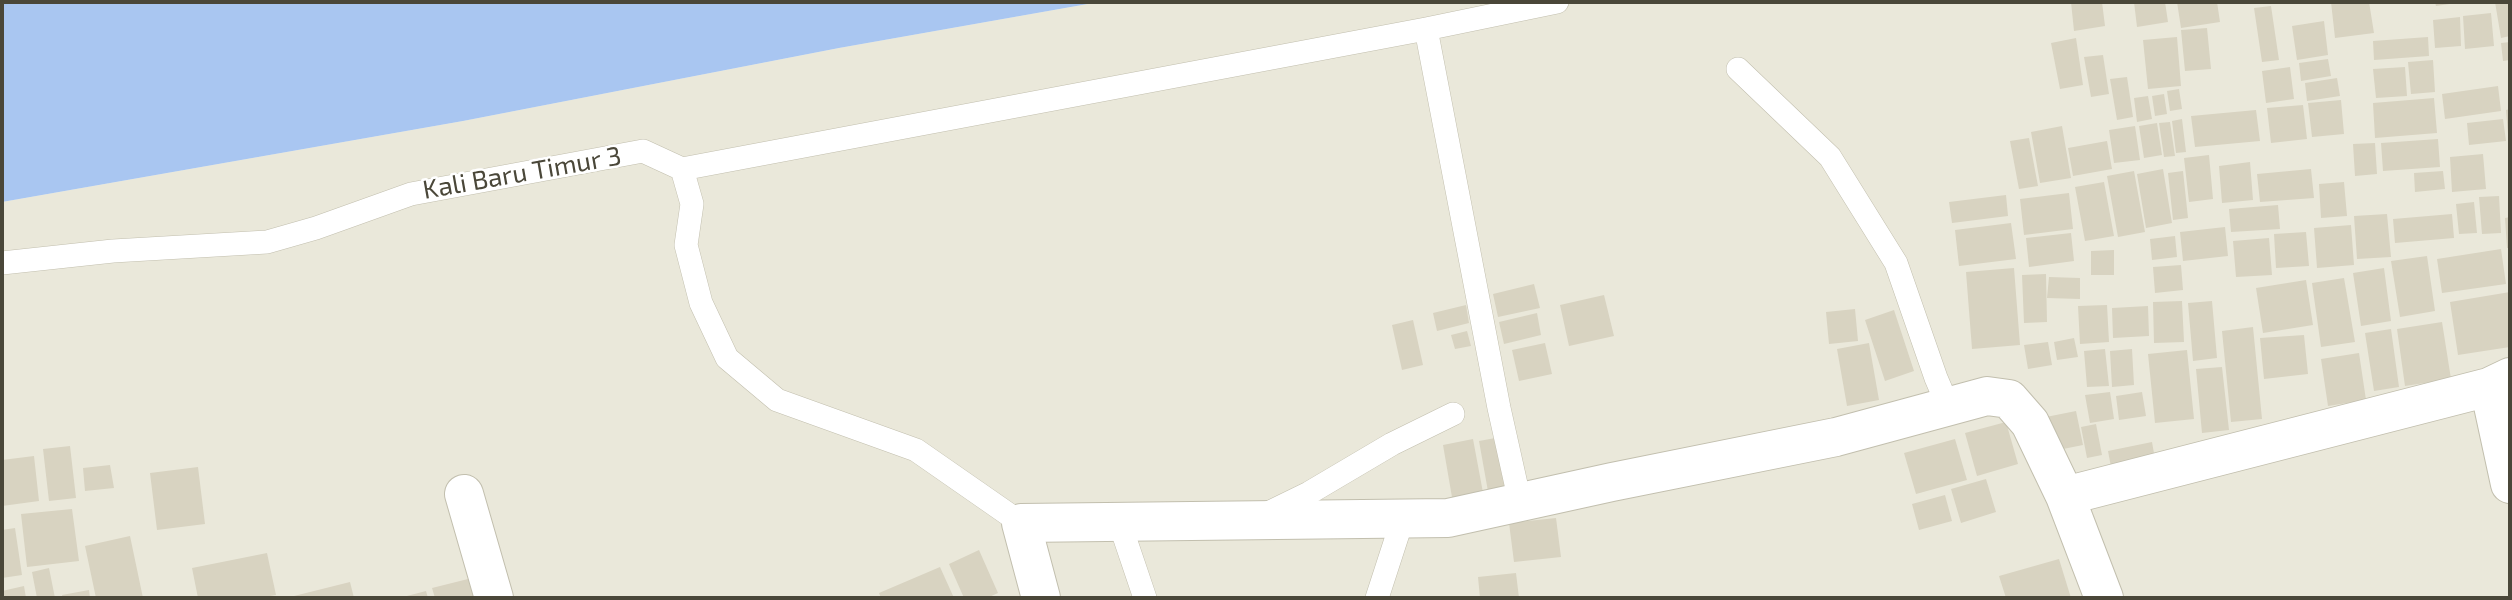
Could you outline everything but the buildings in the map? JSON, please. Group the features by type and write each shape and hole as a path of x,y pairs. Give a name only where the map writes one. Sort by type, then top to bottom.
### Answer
{"street":[{"path":"2065,496 2500,382 2510,484"},
{"path":"1041,598 1021,523 1448,518 1836,437 1987,396 2009,399 2030,422 2065,496 2104,598"},
{"path":"464,495 494,598"}],"lane":[{"path":"1021,523 916,450 777,400 727,358 701,303 686,245 692,204 682,169 1557,2"},
{"path":"1426,29 1499,408 1520,502"},
{"path":"1738,69 1830,157 1852,192 1896,263 1948,407"},
{"name":"Kali Baru Timur 3","path":"2,263 113,251 267,242 316,228 411,194 643,151 682,169"},
{"path":"1255,520 1309,493 1392,444 1453,414"},
{"path":"1377,598 1403,518"},
{"path":"1119,522 1145,598"}],"shaded area":[{"path":"1099,2 2510,2 2510,598 2,598 2,202 463,121 839,48"}],"water":[{"path":"2,2 1099,2 839,48 463,121 2,202"}]}
